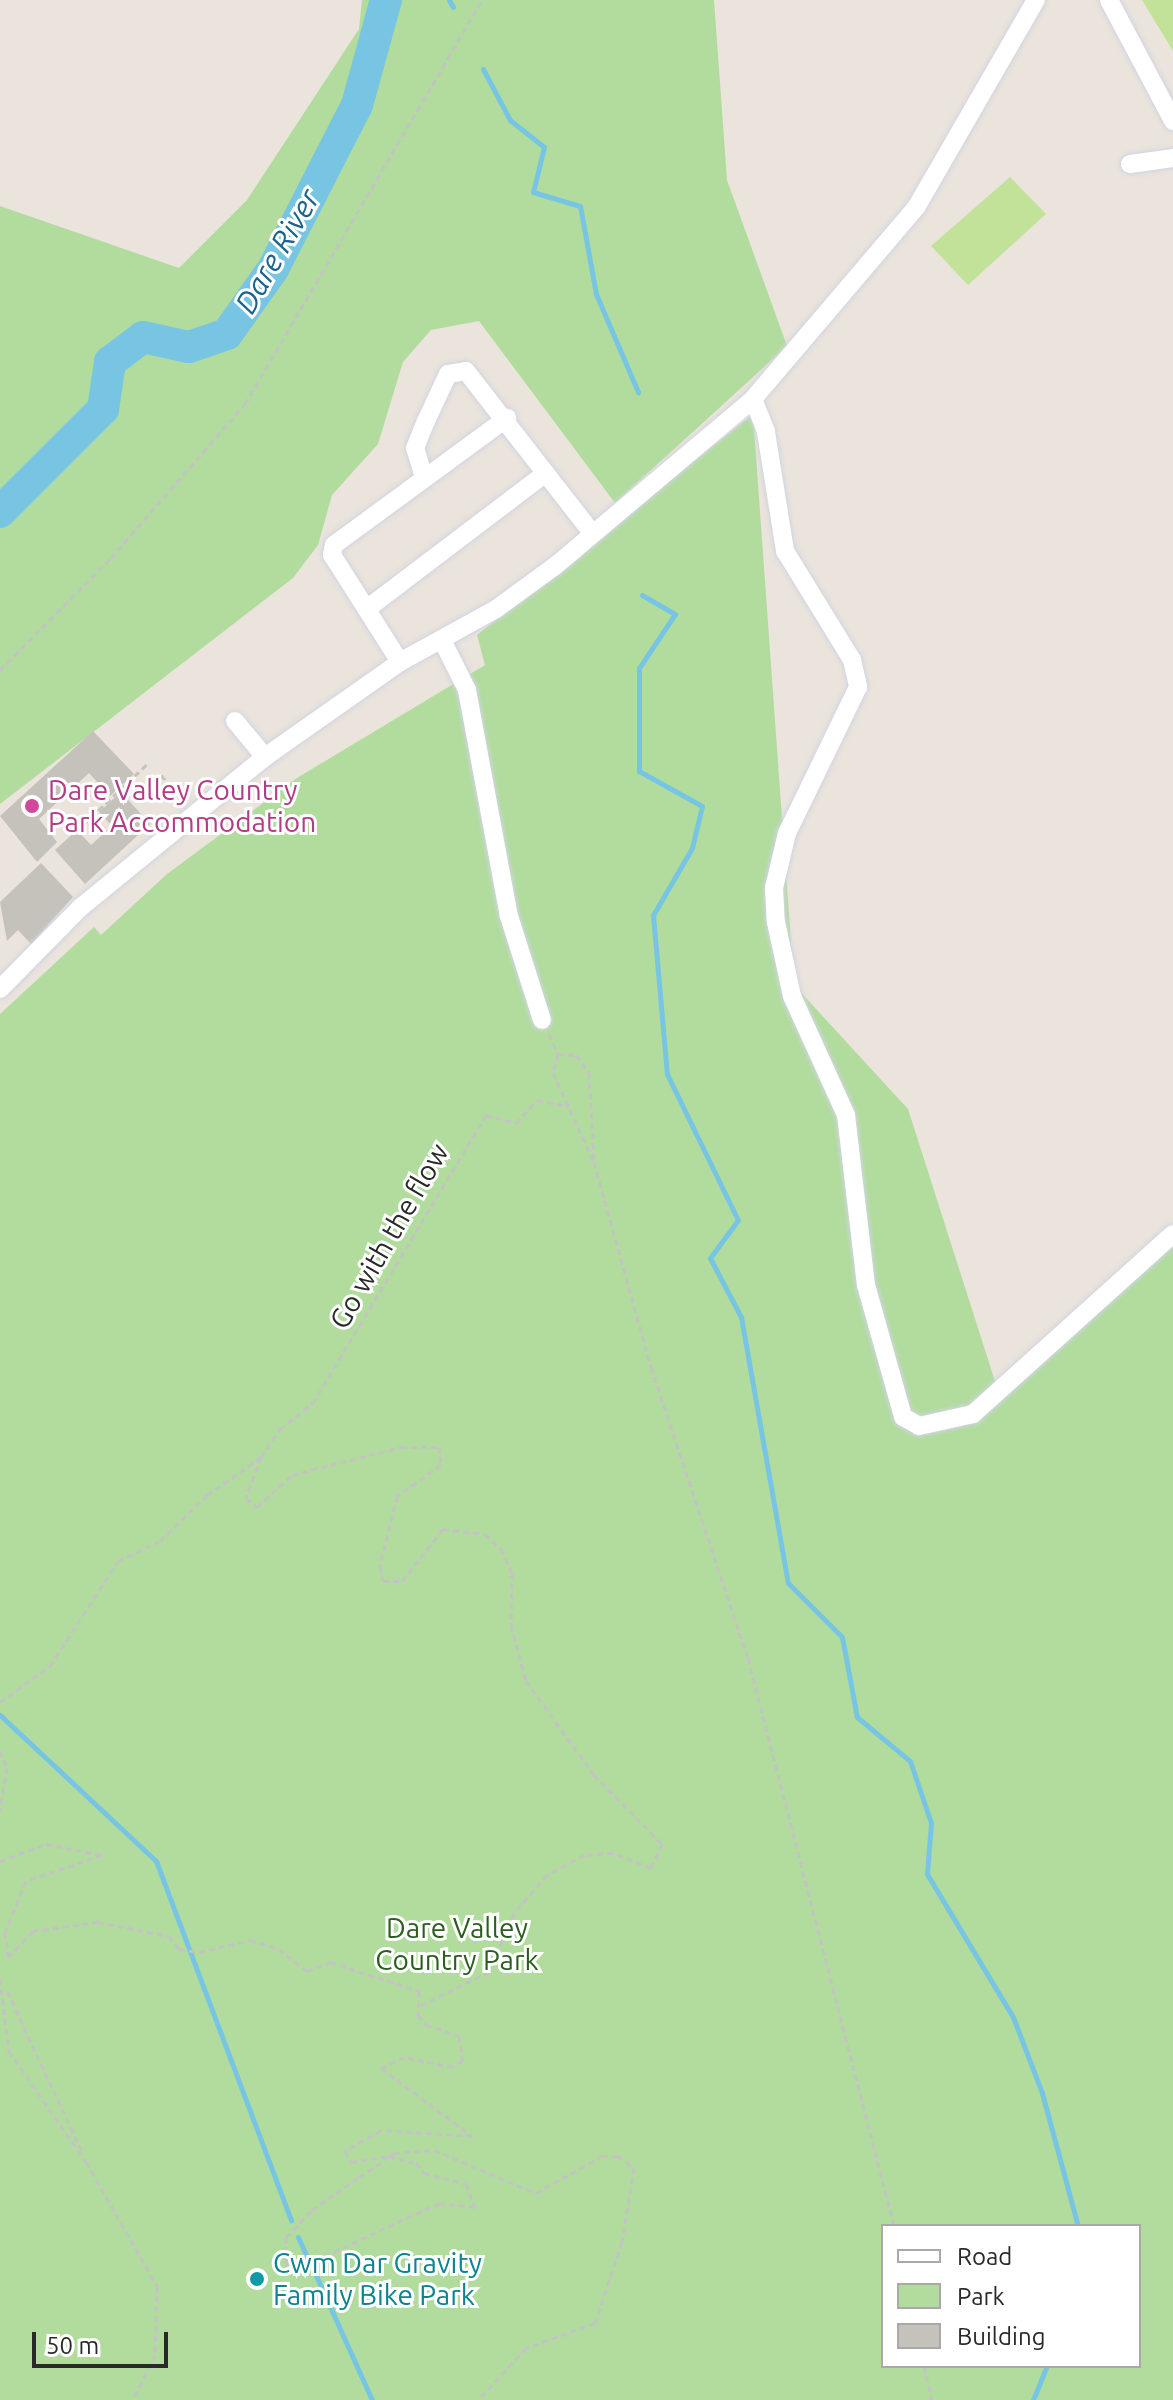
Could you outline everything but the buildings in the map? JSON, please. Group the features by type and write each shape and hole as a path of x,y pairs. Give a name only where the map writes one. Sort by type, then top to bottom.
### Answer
{"lane":[{"path":"0,989 81,907 265,757 400,662 496,609 753,399 917,206 1036,0"},
{"path":"1109,0 1173,121"},
{"path":"1130,164 1173,158"},
{"path":"423,474 415,448 451,371 476,375 592,533"},
{"path":"753,399 766,432 785,551 852,660 858,687 857,702 816,766 787,833 774,888 776,922 792,996 846,1115 866,1285 903,1417 919,1426 973,1414 1173,1234"},
{"path":"400,662 332,555 334,545 423,474 507,418"},
{"path":"368,608 546,473"},
{"path":"442,640 467,690 509,916 542,1020"},
{"path":"235,721 265,757"}],"path":[{"path":"0,670 111,558 245,404 482,0"},
{"path":"84,824 148,763"},
{"path":"161,775 195,814"},
{"path":"542,1020 558,1054 553,1073 594,1162 787,1794 894,2224"},
{"path":"558,1054 576,1055 589,1073 594,1162"},
{"name":"Go with the flow","path":"0,1702 50,1666 96,1606 118,1561 160,1541 207,1495 261,1457 324,1389 486,1115 516,1123 537,1100 569,1105"},
{"name":"Go with the flow","path":"261,1457 246,1498 257,1507 292,1475 401,1447 439,1447 441,1465 397,1496 383,1581 402,1581 443,1529 485,1534 501,1549 512,1573 511,1625 526,1681 594,1775 662,1844 651,1868 613,1853 584,1855 547,1875 514,1913 489,1972 421,2005"},
{"path":"0,1751 7,1768 0,1810"},
{"path":"0,1861 46,1844 102,1855 26,1881 5,1932 8,1957 33,1931 98,1922 169,1936 179,1949 199,1952 250,1940 279,1949 307,1971 330,1962 419,1991 426,2025 459,2036 463,2060 453,2067 390,2058 382,2073 413,2086 472,2136 381,2130 345,2151 357,2163 434,2150 536,2193 602,2156 634,2168 622,2242 595,2323 526,2348 478,2400"},
{"path":"0,1979 86,2162"},
{"path":"6,1989 9,2051 86,2162 157,2286 155,2355 133,2400"},
{"path":"389,2156 466,2184 475,2207 439,2203 299,2268 286,2263 286,2237 389,2156"},
{"path":"924,2368 932,2400"}],"green space":[{"path":"362,0 714,0 727,180 787,346 615,503 479,321 431,330 403,362 378,444 332,495 318,545 293,578 0,804 0,206 179,268 247,200 359,29"},
{"path":"1142,0 1173,0 1173,51"},
{"path":"1010,177 1046,214 968,285 931,246"},
{"name":"Dare Valley Country Park","path":"753,414 794,985 908,1109 1000,1397 1173,1239 1173,2400 0,2400 0,1014 94,927 101,935 167,874 297,778 485,665 477,635"}],"waterway":[{"name":"Dare River","path":"0,512 103,409 110,362 143,337 189,347 227,334 273,269 357,105 386,0"},
{"path":"449,0 453,7"},
{"path":"483,69 510,120 544,147 533,192 580,206 596,294 638,392"},
{"path":"642,595 675,614 639,668 639,771 702,806 692,848 653,915 667,1074 738,1220 710,1258 741,1317 788,1583 842,1637 857,1717 910,1761 931,1823 927,1874 1013,2017 1042,2093 1077,2224"},
{"path":"0,1715 156,1861 291,2220"},
{"path":"298,2237 306,2255"},
{"path":"314,2271 372,2400"},
{"path":"1033,2400 1046,2368"}],"place":[{"name":"Dare Valley Country Park Accommodation","path":"32,806"},
{"name":"Cwm Dar Gravity Family Bike Park","path":"257,2279"}]}
